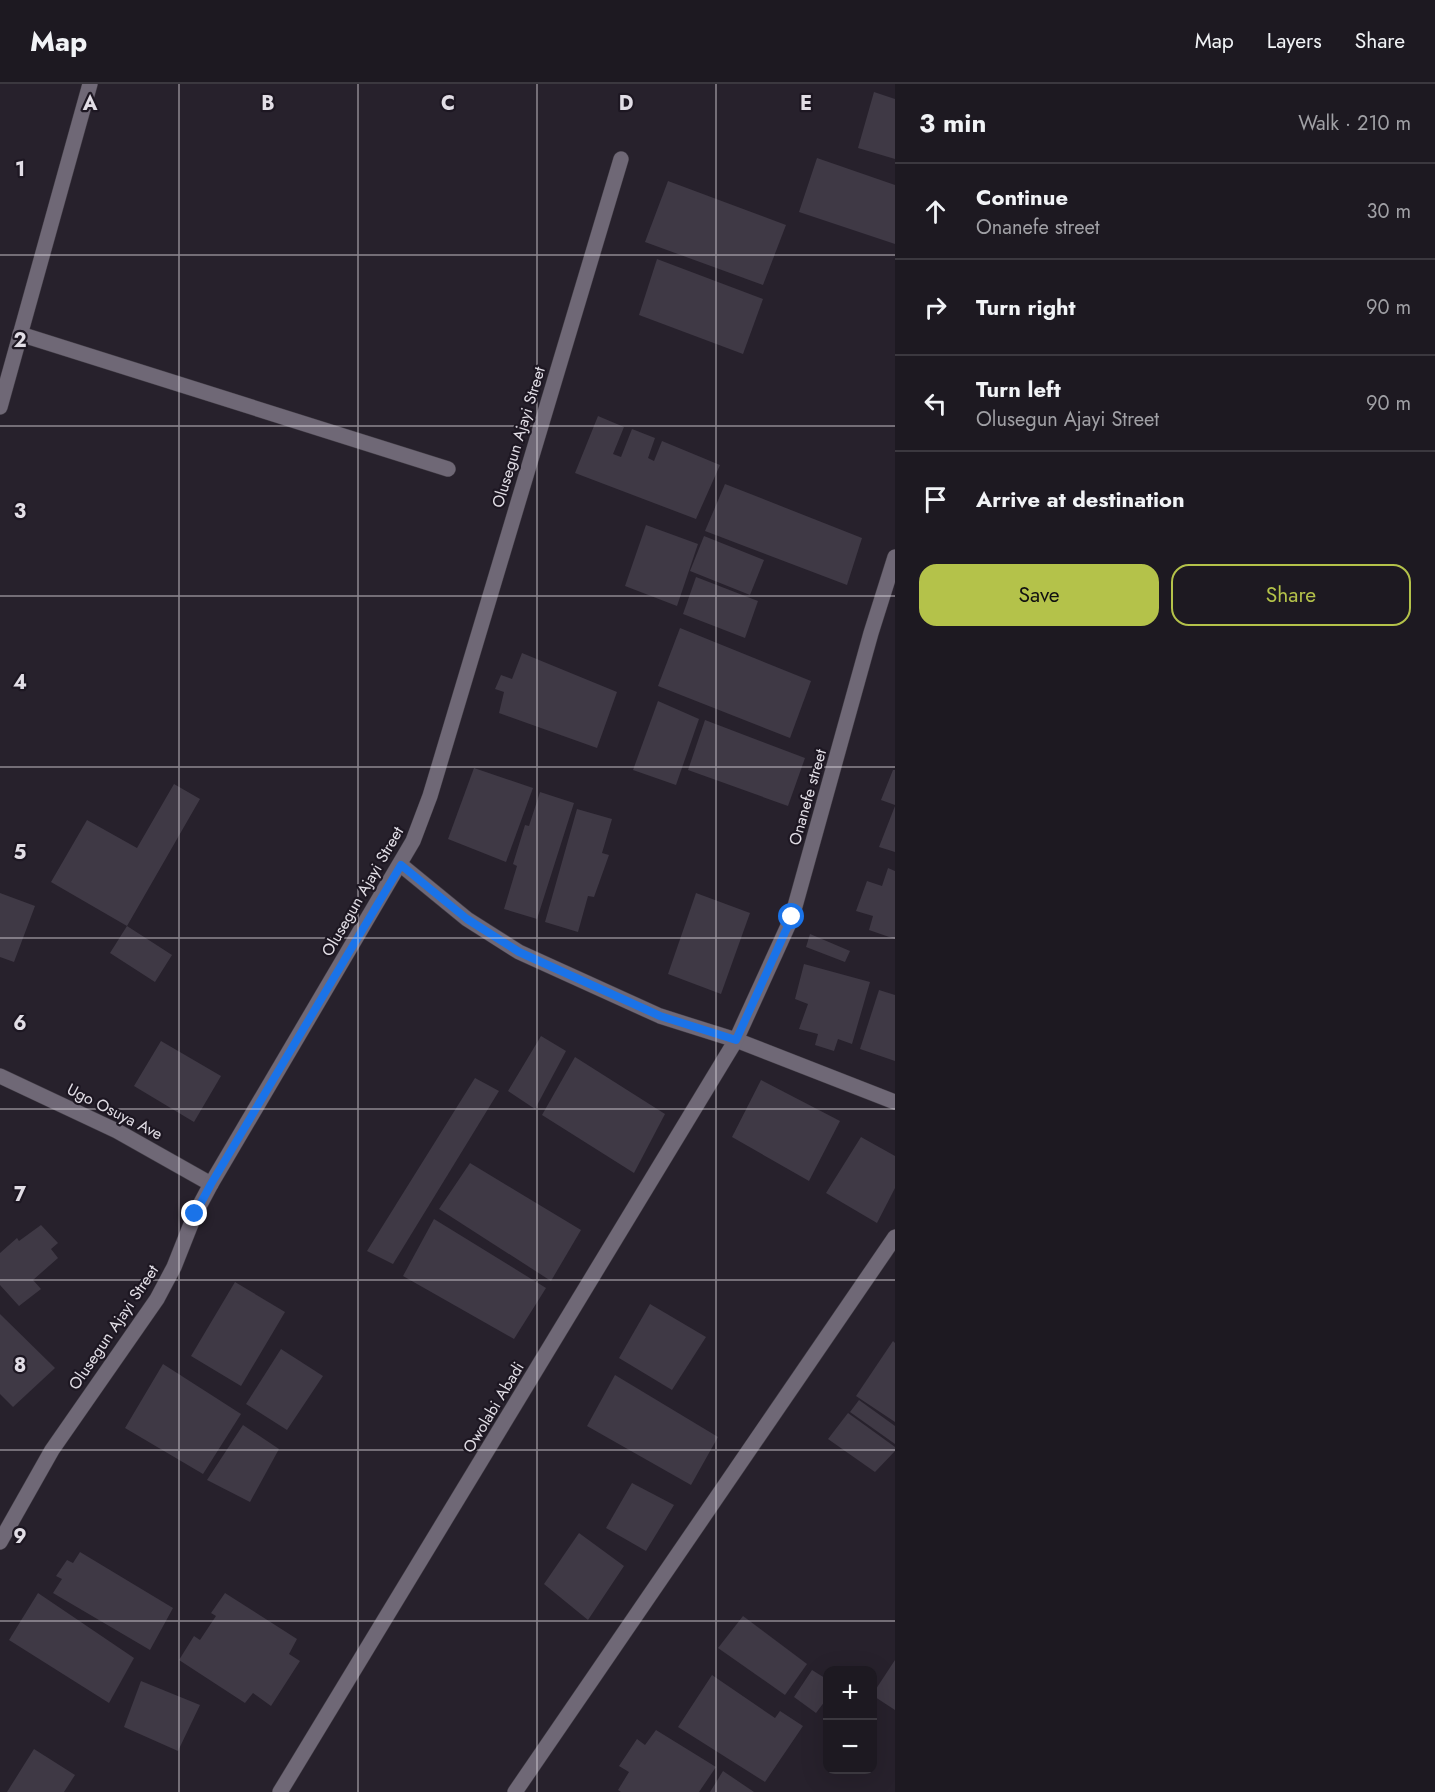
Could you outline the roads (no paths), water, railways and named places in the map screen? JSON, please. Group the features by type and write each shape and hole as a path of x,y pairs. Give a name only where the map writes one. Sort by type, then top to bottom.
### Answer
{"street":[{"path":"0,403 90,84"},
{"name":"Olusegun Ajayi Street","path":"0,1542 52,1450 157,1299 211,1184 413,842 430,796 621,159"},
{"path":"20,334 448,469"},
{"name":"Onanefe street","path":"736,1040 792,917 871,633 895,557"},
{"path":"401,865 467,919 519,952 660,1016 736,1040 895,1102"},
{"name":"Owolabi Abadi","path":"280,1792 736,1040"},
{"name":"Ugo Osuya Ave","path":"0,1076 117,1131 211,1184"},
{"path":"515,1792 895,1237"}]}
